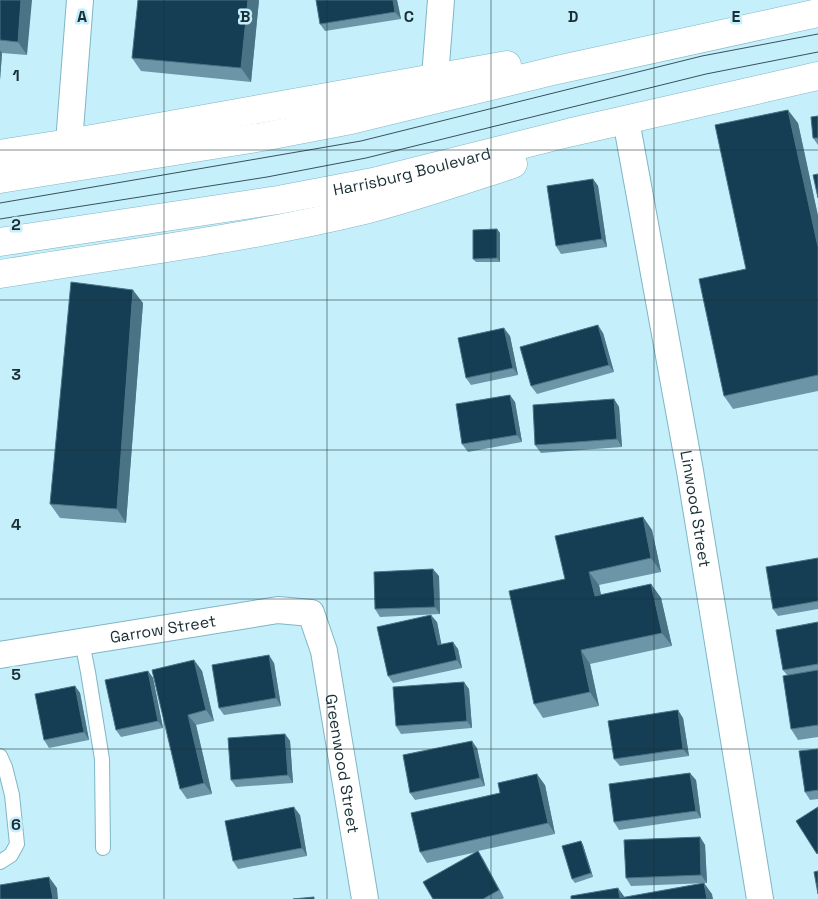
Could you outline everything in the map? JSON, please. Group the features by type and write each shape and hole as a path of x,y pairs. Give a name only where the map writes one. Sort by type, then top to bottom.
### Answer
{"main road":[{"path":"0,154 808,10"},
{"path":"0,179 262,137 351,120 808,10"},
{"name":"Harrisburg Boulevard","path":"0,242 278,200 373,182 626,120 818,76"},
{"path":"0,274 244,235 365,210 429,192 506,166 626,120"}],"street":[{"path":"69,143 80,0"},
{"path":"435,77 441,0"},
{"name":"Linwood Street","path":"626,120 690,471 760,899"},
{"name":"Garrow Street","path":"0,655 278,610 311,613 316,629"},
{"name":"Greenwood Street","path":"316,629 324,651 365,899"}],"lane":[{"path":"82,642 102,759 103,848"},
{"path":"0,756 5,767 12,795 17,844 11,855 0,862"}],"building":[{"path":"0,0 21,0 18,42 0,40"},
{"path":"138,0 248,0 241,68 132,58"},
{"path":"316,0 393,0 395,12 320,24"},
{"path":"788,110 818,247 818,375 724,396 699,279 746,269 715,125"},
{"path":"818,116 818,138 813,138 811,117"},
{"path":"818,174 818,198 813,175"},
{"path":"593,179 602,239 556,246 547,186"},
{"path":"497,229 497,258 473,259 473,230"},
{"path":"71,282 133,290 117,509 50,504"},
{"path":"598,325 609,365 531,386 520,347"},
{"path":"504,328 513,368 466,378 458,338"},
{"path":"510,395 517,435 462,444 456,404"},
{"path":"614,399 617,439 535,445 533,405"},
{"path":"643,517 651,558 589,572 595,596 651,584 662,633 581,650 590,692 534,704 509,591 565,579 555,536"},
{"path":"818,558 818,601 773,609 766,567"},
{"path":"433,569 435,607 375,609 374,572"},
{"path":"431,615 438,645 453,642 457,660 388,676 377,627"},
{"path":"818,622 818,664 783,670 776,630"},
{"path":"269,655 276,698 219,708 212,665"},
{"path":"194,660 206,710 188,715 204,783 180,789 152,670"},
{"path":"818,670 818,725 791,729 783,676"},
{"path":"148,671 158,721 116,730 105,680"},
{"path":"464,682 467,721 396,726 393,687"},
{"path":"75,686 84,732 44,740 35,694"},
{"path":"678,710 683,749 614,759 608,721"},
{"path":"285,734 288,775 231,780 228,738"},
{"path":"472,741 480,778 410,793 403,755"},
{"path":"818,749 818,790 805,792 799,751"},
{"path":"690,773 696,811 614,822 609,784"},
{"path":"537,774 548,823 420,852 411,813 500,793 498,783"},
{"path":"294,807 302,848 233,861 225,821"},
{"path":"818,807 818,853 817,854 796,821"},
{"path":"700,837 701,875 626,878 624,840"},
{"path":"581,841 591,873 572,879 562,846"},
{"path":"478,851 499,890 483,899 433,899 423,882"},
{"path":"818,871 818,894 814,872"},
{"path":"49,877 53,899 0,899 0,885"},
{"path":"704,883 707,899 571,899 571,896 618,888 620,898"},
{"path":"314,897 314,899 293,899"}],"tram line":[{"path":"0,203 361,141 702,56 818,34"},
{"path":"0,219 267,177 366,158 706,74 818,52"}]}
